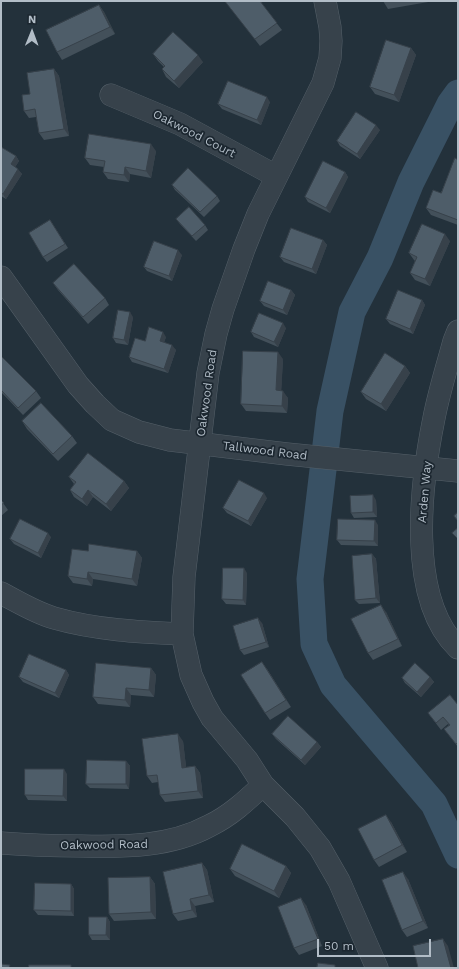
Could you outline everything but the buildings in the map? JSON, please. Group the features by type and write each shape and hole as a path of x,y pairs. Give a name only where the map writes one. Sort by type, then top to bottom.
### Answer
{"street":[{"name":"Oakwood Road","path":"325,1 330,27 330,58 323,83 276,176 258,214 244,249 223,309 208,373 201,443 184,577 182,634 192,675 203,702 212,718 246,760 263,785 295,817 320,848 339,881 377,968"},
{"name":"Oakwood Court","path":"111,95 180,124 276,176"},
{"name":"Tallwood Road","path":"1,277 78,385 112,420 138,432 170,440 287,454 458,471"},
{"name":"Arden Way","path":"458,331 434,418 426,468 421,519 425,584 439,622 458,648"},
{"path":"1,593 53,618 95,627 126,631 182,634"},
{"name":"Oakwood Road","path":"1,843 113,847 160,843 209,826 236,810 263,785"}],"waterway":[{"path":"458,93 450,104 411,182 380,258 352,312 330,411 310,579 314,644 333,685 434,804 458,855"}]}
